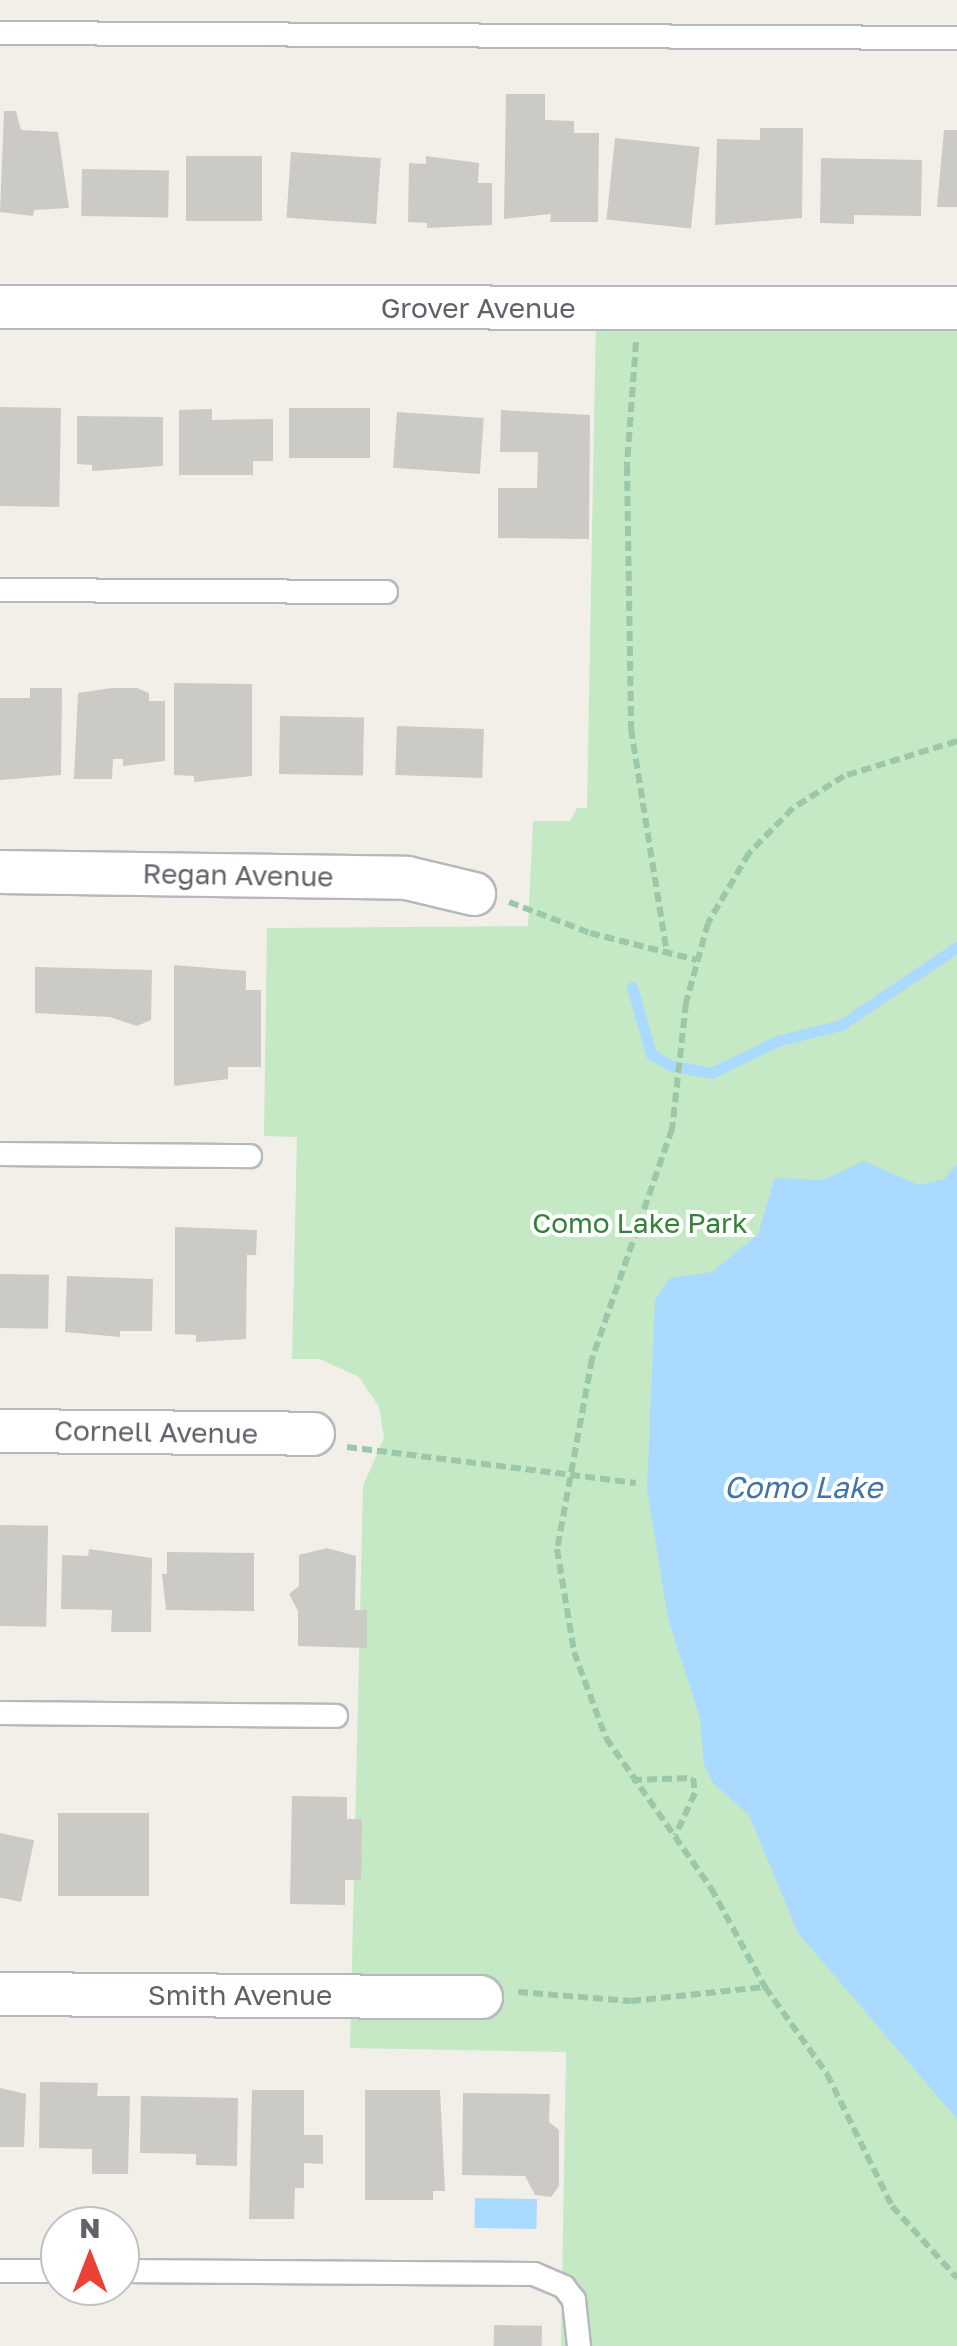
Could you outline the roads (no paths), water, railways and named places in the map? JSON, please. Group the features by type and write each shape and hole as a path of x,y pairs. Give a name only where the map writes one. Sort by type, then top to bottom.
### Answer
{"street":[{"name":"Grover Avenue","path":"0,306 957,308"},
{"name":"Regan Avenue","path":"0,872 407,878 474,894"},
{"name":"Cornell Avenue","path":"0,1431 313,1434"},
{"name":"Smith Avenue","path":"0,1994 481,1997"}],"lane":[{"path":"0,33 957,38"},
{"path":"0,590 386,592"},
{"path":"0,1154 250,1156"},
{"path":"0,1713 336,1716"},
{"path":"0,2270 40,2271"},
{"path":"140,2272 534,2274 574,2300 579,2346"}],"water":[{"name":"Como Lake","path":"864,1161 919,1185 944,1179 957,1164 957,2119 798,1933 749,1815 713,1783 704,1765 700,1718 668,1618 647,1489 655,1300 670,1278 712,1272 758,1234 775,1178 823,1180"},
{"path":"475,2198 537,2199 536,2229 474,2228"}],"waterway":[{"path":"632,987 651,1054 672,1066 711,1073 777,1041 841,1025 957,947"}],"park label":[{"name":"Como Lake Park","path":"640,1223"}]}
